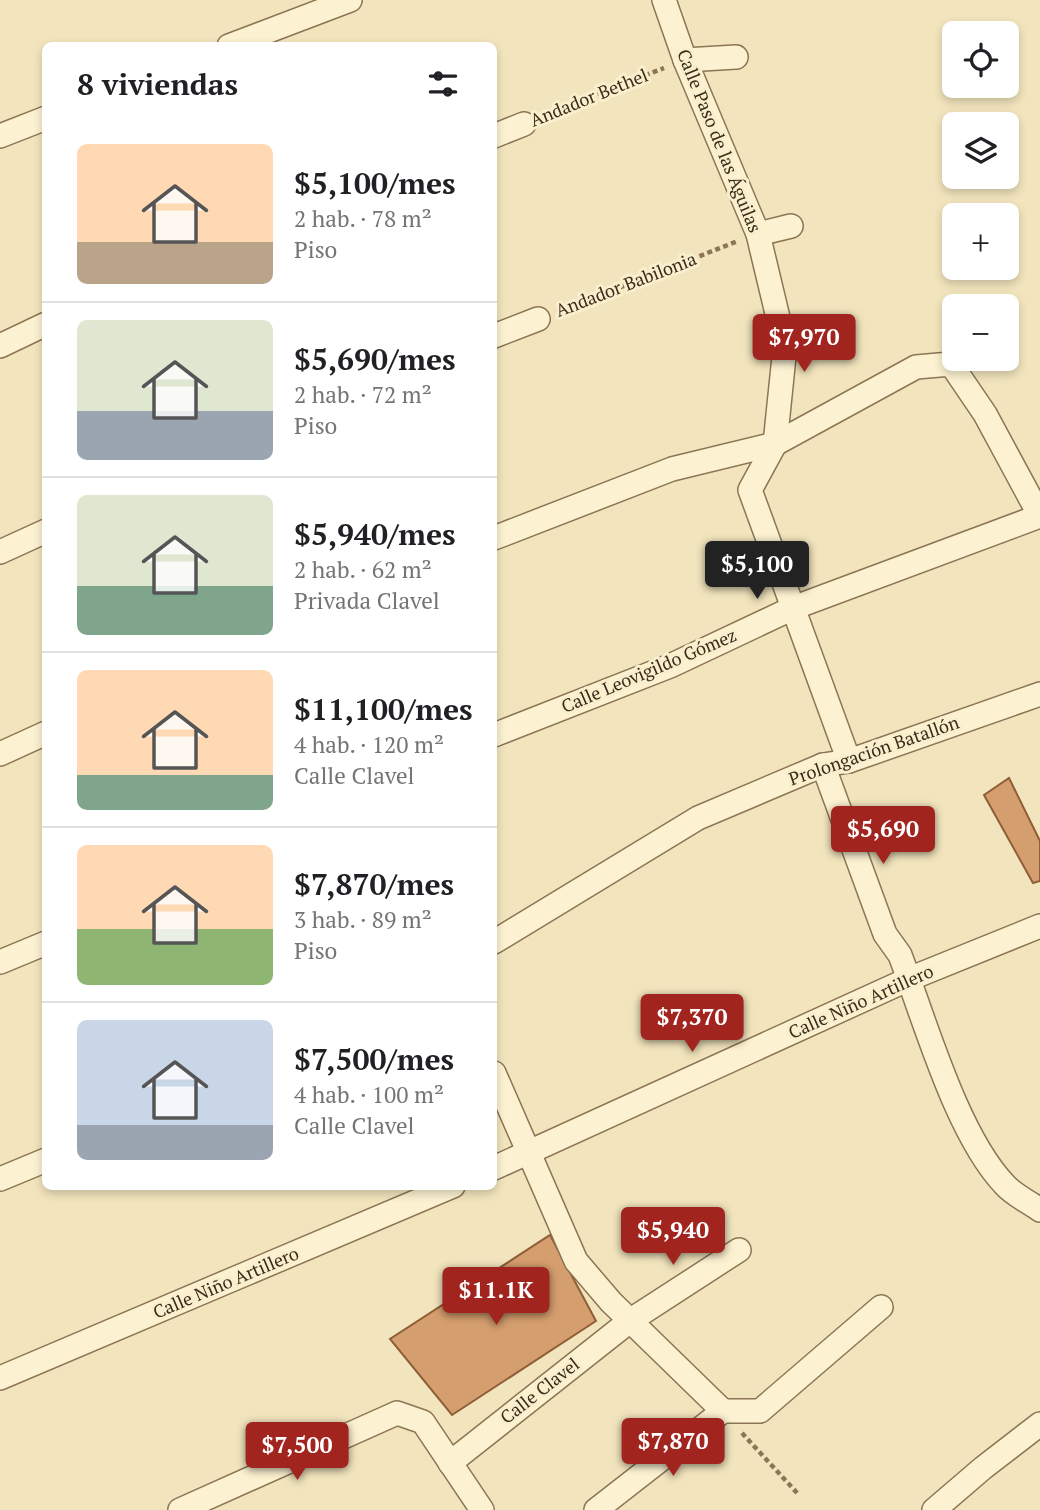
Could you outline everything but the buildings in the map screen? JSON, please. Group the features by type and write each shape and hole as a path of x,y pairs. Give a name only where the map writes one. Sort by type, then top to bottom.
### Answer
{"street":[{"path":"240,42 350,0"},
{"name":"Calle Paso de las Águilas","path":"664,0 685,60 758,233 785,347 775,444 750,490 849,761"},
{"path":"685,60 736,57"},
{"path":"0,136 42,120"},
{"name":"Andador Bethel","path":"497,135 524,124"},
{"path":"758,233 791,226"},
{"name":"Andador Babilonia","path":"497,335 538,319"},
{"path":"0,346 42,326"},
{"path":"497,537 673,468 775,444 916,367 951,364 985,414 1040,516"},
{"name":"Calle Leovigildo Gómez","path":"497,735 670,666 793,608 1040,516"},
{"path":"0,552 42,533"},
{"name":"Prolongación Batallón","path":"497,941 698,818 823,765 849,761 1040,694"},
{"path":"0,754 42,735"},
{"path":"823,765 885,934 900,955 958,1108 978,1148 1005,1186 1040,1210"},
{"name":"Calle Niño Artillero","path":"497,1167 909,979 1040,926"},
{"path":"0,962 42,945"},
{"path":"497,1080 576,1261 723,1411"},
{"path":"0,1180 42,1162"},
{"name":"Calle Niño Artillero","path":"0,1378 444,1190"},
{"name":"Calle Clavel","path":"450,1463 631,1320 739,1250"},
{"path":"596,1510 723,1411 760,1411 881,1307"},
{"path":"180,1510 397,1413 423,1422 482,1510"},
{"path":"934,1510 1040,1424"}],"path":[{"name":"Andador Bethel","path":"524,124 685,60"},
{"name":"Andador Babilonia","path":"538,319 758,233"},
{"path":"723,1411 798,1494"}]}
